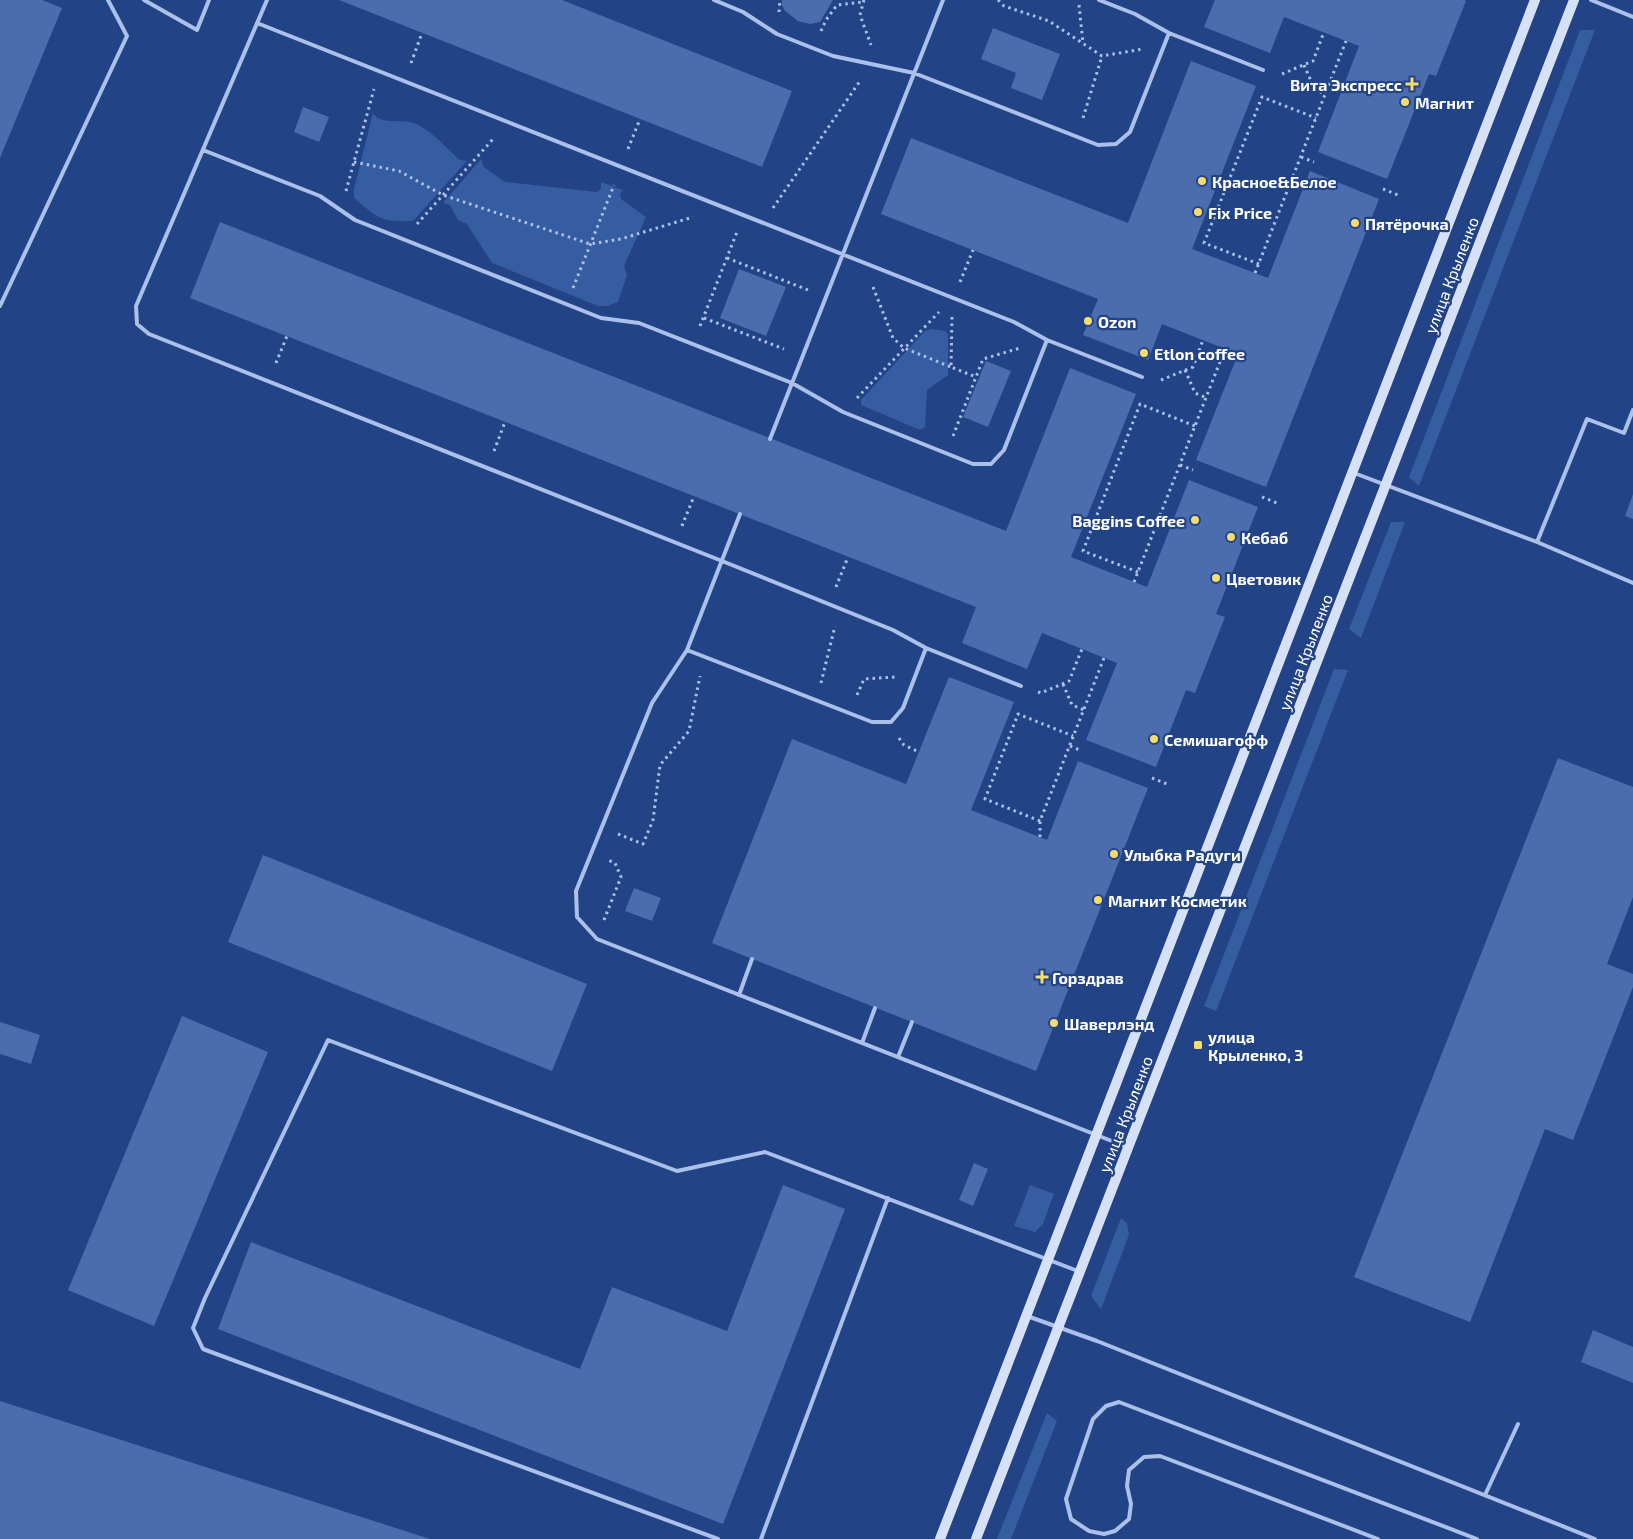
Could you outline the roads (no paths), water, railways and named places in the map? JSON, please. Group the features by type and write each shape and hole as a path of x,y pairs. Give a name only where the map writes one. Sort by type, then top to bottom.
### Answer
{"street":[{"name":"улица Крыленко","path":"940,1539 1535,0"},
{"name":"улица Крыленко","path":"976,1539 1574,0"}],"lane":[{"path":"0,306 126,36 108,0"},
{"path":"144,0 197,30 209,0"},
{"path":"267,0 136,306 137,324 149,334 829,604 893,630 926,648 1021,686"},
{"path":"714,0 743,12 777,34 834,56 914,73 1098,145 1116,144 1130,132 1169,32"},
{"path":"770,438 943,0"},
{"path":"1099,0 1135,14 1169,32 1263,70"},
{"path":"1591,0 1633,17"},
{"path":"257,23 864,262 1014,322 1047,340 1142,377"},
{"path":"203,150 320,196 355,220 602,318 639,322 792,383 844,412 973,464 991,464 1004,450 1047,340"},
{"path":"1537,542 1587,419 1624,433 1633,410"},
{"path":"1353,472 1537,542 1633,583"},
{"path":"740,514 687,650 652,703 601,827 576,891 577,917 597,939 1128,1147"},
{"path":"687,650 872,722 891,722 903,708 926,648"},
{"path":"739,995 752,959"},
{"path":"862,1043 875,1008"},
{"path":"898,1057 912,1022"},
{"path":"718,1539 203,1349 194,1328 204,1298 328,1040 677,1171 765,1152 1080,1272"},
{"path":"761,1539 888,1198"},
{"path":"1027,1316 1595,1539"},
{"path":"1378,1539 1160,1456 1144,1457 1130,1470 1127,1486 1132,1504 1129,1520 1115,1531 1104,1534 1089,1531 1071,1519 1066,1499 1093,1419 1106,1406 1119,1402 1477,1539"},
{"path":"1485,1495 1518,1424"}],"place":[{"name":"Вита Экспресс","path":"1412,84"},
{"name":"Магнит","path":"1405,102"},
{"name":"Красное&Белое","path":"1202,181"},
{"name":"Fix Price","path":"1198,212"},
{"name":"Пятёрочка","path":"1355,223"},
{"name":"Ozon","path":"1088,321"},
{"name":"Etlon coffee","path":"1144,353"},
{"name":"Baggins Coffee","path":"1195,520"},
{"name":"Кебаб","path":"1231,537"},
{"name":"Цветовик","path":"1216,578"},
{"name":"Семишагофф","path":"1154,739"},
{"name":"Улыбка Радуги","path":"1114,854"},
{"name":"Магнит Косметик","path":"1098,900"},
{"name":"Горздрав","path":"1042,977"},
{"name":"Шаверлэнд","path":"1054,1023"},
{"name":"улица Крыленко, 3","path":"1198,1045"}]}
